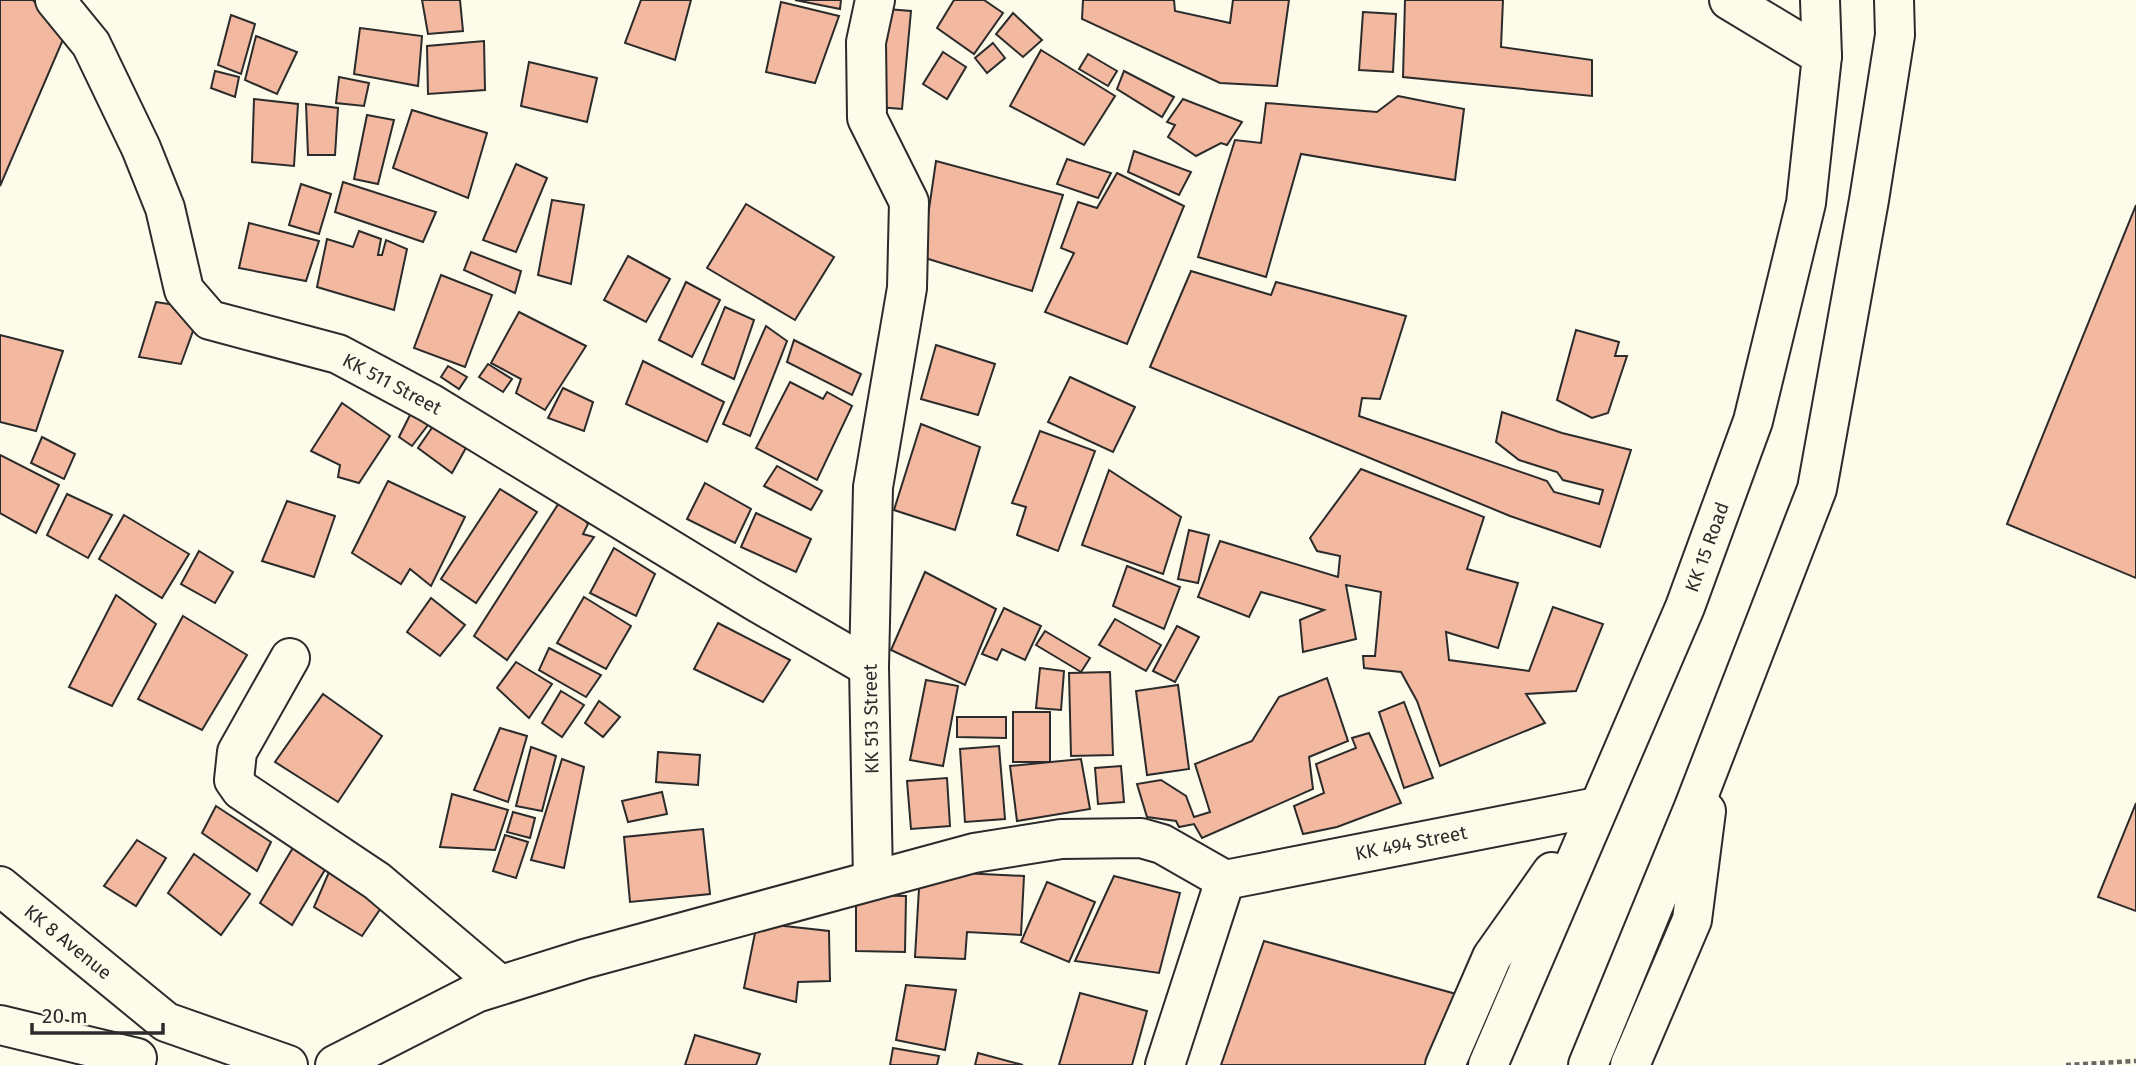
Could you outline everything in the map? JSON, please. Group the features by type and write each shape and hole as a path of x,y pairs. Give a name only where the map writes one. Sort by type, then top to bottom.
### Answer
{"main road":[{"name":"KK 511 Street","path":"55,0 90,44 141,148 165,208 184,290 210,320 338,354 407,390 869,667"},
{"name":"KK 513 Street","path":"873,880 869,667 873,487 907,288 909,202 867,118 866,42 875,0"},
{"path":"1729,0 1822,56"},
{"name":"KK 15 Road","path":"1488,1065 1685,607 1753,421 1806,203 1822,56 1820,0"},
{"path":"1588,1065 1713,757 1817,489 1869,200 1895,35 1894,0"},
{"path":"290,657 237,752 234,780 241,790 377,881 500,985"},
{"path":"1630,1065 1692,920 1713,757"},
{"path":"1445,1065 1492,957 1597,807"},
{"name":"KK 494 Street","path":"1225,880 1597,807"},
{"path":"335,1065 476,993 584,959 974,852 1061,839 1141,838 1162,844 1225,880 1165,1065"},
{"name":"KK 8 Avenue","path":"0,886 166,1022 288,1065"},
{"path":"0,1025 134,1062 166,1022"}],"path":[{"path":"2066,1065 2136,1061"}],"building":[{"path":"0,0 33,0 65,35 0,186"},
{"path":"422,0 460,0 463,31 428,34"},
{"path":"641,0 691,0 675,60 625,43"},
{"path":"795,0 841,0 840,9"},
{"path":"954,0 984,0 1003,13 974,54 937,28"},
{"path":"1083,0 1174,0 1175,11 1230,23 1233,0 1289,0 1277,86 1220,83 1082,19"},
{"path":"1405,0 1503,0 1501,47 1592,60 1592,96 1403,77"},
{"path":"781,2 839,16 815,83 766,72"},
{"path":"887,9 911,11 902,109 878,107"},
{"path":"1363,12 1396,14 1393,72 1359,70"},
{"path":"1013,13 1042,40 1023,57 996,34"},
{"path":"231,15 255,24 241,74 218,65"},
{"path":"360,28 422,36 418,86 354,74"},
{"path":"256,36 297,52 277,94 245,80"},
{"path":"484,41 485,90 428,94 427,46"},
{"path":"993,43 1005,58 987,73 975,58"},
{"path":"1041,50 1115,96 1084,145 1010,106"},
{"path":"943,52 966,67 947,99 923,84"},
{"path":"1088,54 1117,71 1108,86 1079,69"},
{"path":"529,62 597,78 587,122 521,106"},
{"path":"215,71 239,77 235,97 211,88"},
{"path":"1124,71 1174,97 1162,117 1117,89"},
{"path":"339,77 369,83 364,106 336,103"},
{"path":"1398,96 1464,109 1455,180 1301,154 1266,277 1198,257 1235,140 1261,143 1266,103 1377,112"},
{"path":"254,99 298,104 294,166 252,162"},
{"path":"1183,99 1242,122 1227,145 1221,143 1196,156 1168,137 1175,125 1167,122"},
{"path":"306,104 338,108 335,155 308,155"},
{"path":"412,110 487,133 468,198 393,168"},
{"path":"367,115 394,120 378,184 354,179"},
{"path":"1134,151 1191,172 1179,195 1128,172"},
{"path":"1067,159 1111,173 1098,198 1057,184"},
{"path":"936,161 1063,195 1032,291 922,257"},
{"path":"516,164 547,178 516,252 483,240"},
{"path":"1117,173 1184,206 1127,344 1045,312 1074,253 1061,248 1078,202 1097,208"},
{"path":"343,182 436,212 423,242 335,212"},
{"path":"301,184 331,194 319,234 289,225"},
{"path":"552,200 584,205 571,284 538,275"},
{"path":"746,204 834,257 795,320 707,268"},
{"path":"2136,205 2136,578 2007,524"},
{"path":"249,223 319,241 306,281 239,268"},
{"path":"359,231 381,239 378,255 382,255 386,240 407,249 394,310 317,287 327,239 353,247"},
{"path":"471,252 521,271 515,293 464,270"},
{"path":"628,256 670,279 646,322 604,300"},
{"path":"1191,271 1271,295 1276,282 1406,316 1380,399 1362,398 1359,416 1547,481 1554,492 1599,504 1603,490 1563,480 1557,472 1519,460 1496,442 1502,412 1562,433 1631,450 1600,547 1510,516 1150,367"},
{"path":"441,275 492,295 465,367 414,348"},
{"path":"686,282 720,300 692,357 659,340"},
{"path":"156,302 201,309 181,364 139,357"},
{"path":"725,307 754,320 734,379 702,364"},
{"path":"519,312 586,346 545,410 516,393 521,379 491,363"},
{"path":"766,326 787,341 750,436 723,424"},
{"path":"1576,330 1619,342 1615,356 1627,356 1608,413 1592,418 1557,400"},
{"path":"0,335 63,351 36,431 0,422"},
{"path":"794,340 861,374 852,395 787,362"},
{"path":"936,345 995,364 978,415 921,399"},
{"path":"643,361 724,402 707,442 626,404"},
{"path":"488,364 512,379 503,392 479,377"},
{"path":"448,366 467,377 459,389 441,377"},
{"path":"1070,377 1135,407 1113,452 1048,422"},
{"path":"790,382 823,399 827,392 852,406 817,480 756,448"},
{"path":"563,388 593,402 584,431 548,418"},
{"path":"342,403 390,436 359,483 338,477 340,465 311,451"},
{"path":"413,409 431,421 412,446 399,437"},
{"path":"440,416 472,437 452,473 418,448"},
{"path":"921,424 980,447 955,530 894,510"},
{"path":"1040,431 1095,451 1058,551 1017,535 1026,507 1012,503"},
{"path":"42,437 75,454 64,479 31,463"},
{"path":"0,455 59,485 36,533 0,513"},
{"path":"777,466 822,491 811,510 764,486"},
{"path":"1361,469 1484,517 1467,569 1518,583 1498,648 1446,632 1449,660 1529,671 1553,607 1603,624 1576,691 1526,694 1545,723 1440,766 1417,701 1401,672 1364,668 1363,656 1375,656 1381,592 1346,585 1356,639 1303,652 1300,620 1324,610 1261,592 1249,617 1198,597 1220,541 1338,577 1340,556 1317,551 1310,538"},
{"path":"1109,470 1181,517 1163,574 1082,545"},
{"path":"388,481 465,517 431,586 410,569 401,584 352,553"},
{"path":"705,483 751,509 735,543 687,519"},
{"path":"500,489 537,512 476,603 441,579"},
{"path":"67,494 112,515 88,558 47,535"},
{"path":"564,495 588,524 583,534 594,537 507,660 474,636"},
{"path":"287,501 335,516 314,577 262,561"},
{"path":"756,513 811,539 796,572 741,547"},
{"path":"124,515 189,554 162,598 99,559"},
{"path":"1189,530 1209,535 1198,583 1178,579"},
{"path":"614,548 655,574 636,616 590,593"},
{"path":"199,551 233,572 215,603 181,584"},
{"path":"1127,566 1180,587 1164,629 1113,606"},
{"path":"925,572 996,609 965,685 891,650"},
{"path":"116,595 156,624 112,706 69,687"},
{"path":"584,597 631,626 606,669 557,643"},
{"path":"431,598 465,625 440,656 407,632"},
{"path":"1004,608 1041,626 1025,660 1002,649 997,660 982,654"},
{"path":"183,616 247,655 202,730 138,699"},
{"path":"1115,619 1161,645 1146,671 1099,645"},
{"path":"718,623 790,660 763,702 694,669"},
{"path":"1177,626 1199,637 1175,682 1153,671"},
{"path":"1045,631 1090,658 1081,672 1036,645"},
{"path":"549,648 601,675 586,697 539,670"},
{"path":"516,662 552,684 529,718 497,688"},
{"path":"1040,668 1064,671 1061,710 1036,708"},
{"path":"1110,672 1113,755 1071,756 1069,673"},
{"path":"1327,678 1348,741 1309,757 1313,789 1202,838 1194,824 1179,827 1176,821 1147,817 1137,784 1161,780 1186,796 1194,817 1210,812 1195,764 1252,741 1279,697"},
{"path":"926,680 958,686 943,766 910,760"},
{"path":"1178,685 1189,769 1147,775 1136,691"},
{"path":"561,691 584,705 562,737 542,723"},
{"path":"323,694 382,736 338,802 275,762"},
{"path":"599,701 620,717 603,737 585,723"},
{"path":"1404,702 1433,778 1404,788 1379,712"},
{"path":"1013,712 1050,712 1050,762 1013,762"},
{"path":"957,717 1006,717 1006,738 957,737"},
{"path":"500,728 527,736 508,802 474,790"},
{"path":"1369,733 1401,803 1337,827 1303,834 1294,806 1324,793 1316,764 1356,748 1352,738"},
{"path":"999,746 1005,819 965,822 960,749"},
{"path":"531,747 556,756 542,811 516,806"},
{"path":"658,752 700,755 698,785 656,782"},
{"path":"562,759 584,767 564,868 531,860"},
{"path":"1081,759 1090,809 1017,821 1010,766"},
{"path":"1121,766 1124,802 1098,804 1095,768"},
{"path":"947,778 950,826 911,829 907,781"},
{"path":"662,792 667,814 628,822 622,801"},
{"path":"452,794 508,810 495,850 440,847"},
{"path":"2136,803 2136,911 2098,897"},
{"path":"216,806 271,842 257,871 202,833"},
{"path":"513,812 535,818 530,838 507,832"},
{"path":"703,829 710,894 630,902 624,837"},
{"path":"505,835 528,842 516,878 493,871"},
{"path":"137,840 166,858 136,906 104,886"},
{"path":"297,841 329,863 292,925 260,903"},
{"path":"194,854 250,894 221,935 168,893"},
{"path":"332,865 387,899 362,936 314,907"},
{"path":"920,871 1024,876 1021,935 967,932 965,959 915,957"},
{"path":"1114,876 1180,893 1159,973 1075,961"},
{"path":"1047,882 1095,902 1069,962 1021,942"},
{"path":"856,895 906,896 905,952 856,951"},
{"path":"757,923 829,931 830,981 798,982 796,1002 744,988"},
{"path":"1264,941 1467,997 1436,1065 1221,1065"},
{"path":"906,985 956,990 945,1050 896,1040"},
{"path":"1080,993 1147,1011 1132,1065 1059,1065"},
{"path":"695,1035 760,1054 756,1065 685,1065"},
{"path":"893,1048 939,1056 937,1065 890,1065"},
{"path":"978,1053 1023,1065 975,1065"}]}
